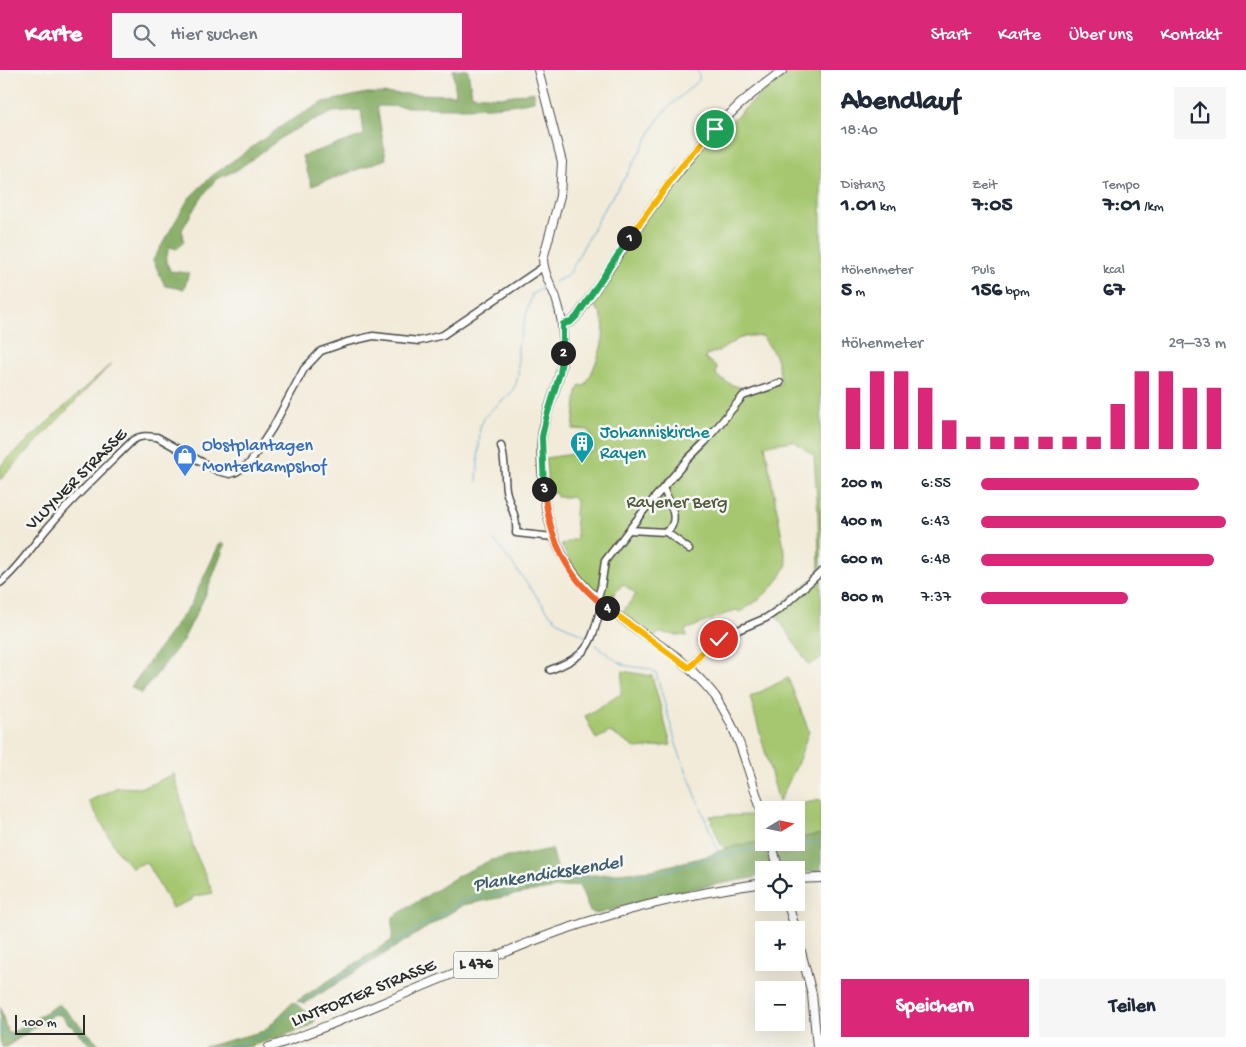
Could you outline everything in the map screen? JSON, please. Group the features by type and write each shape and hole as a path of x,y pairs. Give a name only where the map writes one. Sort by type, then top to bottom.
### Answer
{"main road":[{"path":"538,70 562,162 560,196 544,249 543,267 556,299 563,324 563,352 560,373 542,437 542,474 547,516 553,537 565,563 580,582 600,602 689,668 715,696 733,729 758,801"},
{"path":"563,324 571,322 577,316 625,243 680,168 734,110 782,70"},
{"path":"805,879 821,878"},
{"name":"LINTFORTER STRASSE","path":"269,1047 322,1028 534,941 594,920 653,902 724,888 755,885"},
{"path":"805,966 815,1015 817,1047"}],"street":[{"name":"VLUYNER STRASSE","path":"0,583 9,576 66,507 133,440 144,436 157,437 218,471 230,474 236,472 249,464 265,442 304,369 321,351 373,336 420,341 443,335 543,267"},
{"path":"550,670 575,659 582,653 592,637 600,602 605,562 645,509 743,396 780,383"},
{"path":"501,446 504,455 506,491 517,526 516,533 553,537"},
{"path":"663,488 675,516 675,521 670,530 666,532"},
{"path":"629,530 666,532 689,549"},
{"path":"689,668 710,642 766,618 781,608 821,572"}],"green space":[{"path":"453,70 468,70 472,95 500,97 534,92 534,101 476,108 377,106 386,159 312,186 302,156 364,135 361,110 333,112 288,133 237,170 216,179 198,202 182,230 184,242 177,249 169,247 166,260 170,271 189,273 184,289 165,286 153,260 189,198 213,175 286,123 324,102 367,93 456,95"},
{"name":"Rayener Berg","path":"787,70 821,70 821,658 809,665 776,615 779,606 819,574 818,513 814,456 794,441 765,445 787,564 783,572 768,592 740,612 736,610 685,630 687,636 659,633 654,637 622,613 636,594 623,584 607,602 579,577 561,545 577,538 576,501 572,497 557,497 556,493 549,494 545,458 595,451 589,430 573,429 577,392 580,385 585,386 594,367 604,332 603,321 599,311 591,304 679,169","holes":["748,336 763,336 776,358 781,384 754,388 732,385 716,375 717,367 705,358 706,355 719,351 738,339"]},
{"path":"112,363 0,480 0,466"},
{"path":"220,543 225,545 205,596 182,642 141,694 131,687 191,604"},
{"path":"623,671 652,676 671,745 637,749 610,732 596,739 585,716 621,694"},
{"path":"788,678 809,731 797,765 779,801 779,801 750,697"},
{"path":"174,774 194,849 213,893 192,897 192,900 172,908 146,862 132,868 118,852 89,801 118,787 138,788 147,786"},
{"path":"821,800 821,834 805,837 805,803"},
{"path":"755,815 755,843 726,848 721,845 710,816"},
{"path":"821,834 821,872 805,872 805,861 755,861 755,878 690,889 597,914 590,912 579,885 529,892 463,905 305,1003 297,1001 392,940 393,917 458,876 491,860 552,849 560,878 652,870 708,856 726,848 755,843 755,851 805,851 805,837"},
{"path":"293,1002 312,1015 315,1021 309,1027 248,1047 204,1047 264,1031"},
{"path":"59,1004 102,1047 92,1047 60,1015 55,1014 6,1047 2,1047 0,1039 0,1007 7,1031 12,1033"}],"waterway":[{"path":"554,282 568,276 602,212 628,173 659,118 699,80 697,70"},
{"path":"477,482 480,427 486,415 511,393 516,384 518,375 518,345 532,294 547,286"},
{"path":"495,541 550,614 562,624 587,637"},
{"path":"595,644 625,665 650,669 656,673 677,747 719,854"},
{"name":"Plankendickskendel","path":"805,844 821,842"},
{"name":"Plankendickskendel","path":"302,1002 461,902 567,881 663,872 720,855 755,849"},
{"name":"Plankendickskendel","path":"225,1047 268,1034 298,1005"},
{"name":"Plankendickskendel","path":"0,1022 4,1035 10,1038 60,1010 96,1047"}],"place":[{"name":"Johanniskirche Rayen","path":"582,464"},
{"name":"Obstplantagen Monterkampshof","path":"185,477"}],"route":[{"path":"715,129 680,168 629,237 577,316 571,322 563,324 563,352 560,373 542,437 542,474 547,516 553,537 565,563 597,600 677,657 689,668 710,642 719,639"}]}
